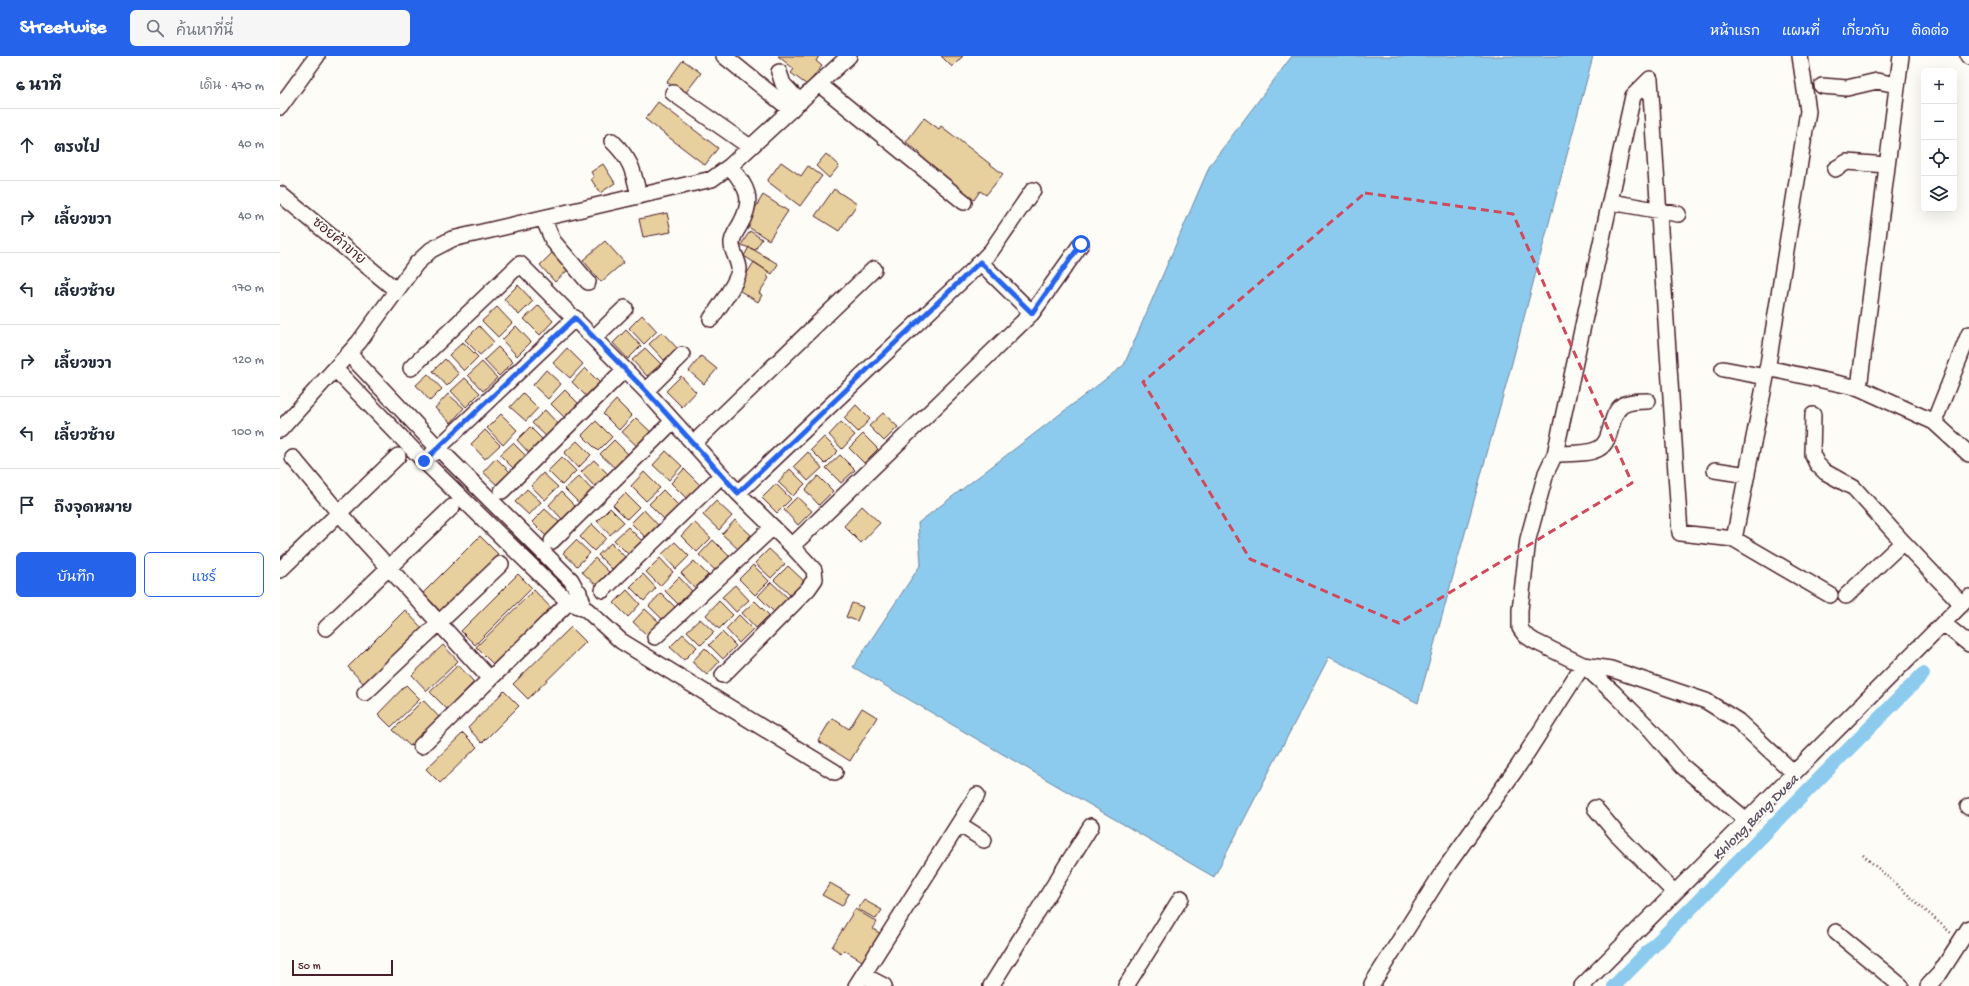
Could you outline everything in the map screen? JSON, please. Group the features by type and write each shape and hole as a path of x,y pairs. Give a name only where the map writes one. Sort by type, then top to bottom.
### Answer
{"street":[{"path":"280,107 317,56"},
{"path":"724,56 795,106"},
{"path":"280,430 349,354 376,320 416,264 430,250 452,239 712,179 730,166 849,56"},
{"path":"1734,539 1766,372 1808,111 1800,56"},
{"path":"1859,388 1901,56"},
{"path":"779,72 783,84 795,106"},
{"path":"1746,820 1682,766 1652,730 1583,665 1534,641 1525,635 1520,628 1520,610 1528,539 1546,473 1555,454 1633,96 1650,79 1680,533 1734,539 1830,595"},
{"path":"1822,86 1847,88 1877,81 1897,85"},
{"path":"819,84 964,202"},
{"path":"673,93 750,147"},
{"path":"612,142 625,154 632,166 639,196"},
{"path":"1835,169 1847,162 1887,165"},
{"path":"711,319 737,276 739,268 734,255 732,242 748,208 750,198 743,184 730,166"},
{"path":"738,493 991,251 1033,190"},
{"name":"ซอยค้าขาย","path":"280,194 396,290"},
{"path":"1611,202 1678,214"},
{"path":"543,218 553,241 588,282"},
{"path":"792,546 1032,313 1081,244"},
{"path":"980,262 1032,313"},
{"path":"411,368 520,264 575,318 646,391 738,493 792,546 814,570 815,579 808,589 723,675"},
{"path":"694,443 874,269"},
{"path":"594,338 625,308"},
{"path":"424,461 575,318"},
{"path":"1934,422 1969,334"},
{"path":"349,354 438,448 571,580 574,597"},
{"path":"646,391 682,355"},
{"path":"335,369 424,461 495,531 574,597 621,641 835,772"},
{"path":"1723,369 1766,372 1859,388 1934,422 1968,453"},
{"path":"502,491 624,370"},
{"path":"373,408 388,395"},
{"path":"1555,454 1591,452 1599,449 1605,443 1616,413 1622,405 1648,400"},
{"path":"1582,986 1965,601 1902,542 1854,488 1825,472 1817,464 1812,454 1813,415"},
{"path":"552,541 673,422"},
{"path":"280,570 398,456"},
{"path":"293,458 339,513 490,679"},
{"path":"1715,470 1747,475"},
{"path":"603,590 722,475"},
{"path":"326,628 452,507"},
{"path":"495,531 509,518"},
{"path":"655,637 773,527"},
{"path":"1846,596 1902,542"},
{"path":"365,693 501,564"},
{"path":"421,746 574,597"},
{"path":"1943,623 1969,644"},
{"path":"1583,665 1610,669 1706,701 1738,721 1794,773"},
{"path":"1372,984 1444,870 1519,765 1583,665"},
{"path":"884,986 860,980 977,795"},
{"path":"1595,808 1616,833 1674,892"},
{"path":"959,824 984,840"},
{"path":"991,986 1091,826"},
{"path":"1126,986 1181,898"},
{"path":"1928,986 1940,973 1969,928"},
{"path":"1836,932 1901,986"}],"path":[{"path":"1863,855 1960,942"}],"highlighted area":[{"path":"1365,193 1513,214 1632,483 1399,623 1250,559 1143,382"}],"water":[{"path":"1292,56 1593,56 1512,363 1418,703 1329,657 1214,877 853,667 921,564 918,523 1124,365 1210,165"}],"building":[{"path":"778,56 819,56 816,61 822,66 807,85 791,73 794,69"},
{"path":"941,56 963,56 952,67"},
{"path":"683,60 701,73 684,95 667,82"},
{"path":"658,102 718,148 705,165 645,119"},
{"path":"924,118 939,129 941,126 1003,174 986,195 980,191 974,200 918,156 920,153 906,142"},
{"path":"826,154 839,166 829,178 816,166"},
{"path":"781,162 801,176 808,166 822,176 800,206 767,181"},
{"path":"603,164 615,183 600,193 591,179 594,177 591,172"},
{"path":"834,189 857,204 839,231 815,216"},
{"path":"763,195 788,211 769,240 745,225"},
{"path":"667,213 671,232 643,237 639,219"},
{"path":"750,231 762,239 755,250 741,245"},
{"path":"605,241 624,262 601,282 583,260"},
{"path":"749,247 778,264 772,274 744,256"},
{"path":"554,251 570,268 555,282 540,265"},
{"path":"754,262 769,272 767,276 769,278 759,293 762,295 758,302 737,289"},
{"path":"518,285 533,301 519,315 504,299"},
{"path":"539,305 553,321 540,335 524,319"},
{"path":"497,307 512,323 498,337 482,321"},
{"path":"642,315 657,331 644,344 629,328"},
{"path":"479,326 494,342 480,355 465,340"},
{"path":"516,326 531,342 517,356 502,340"},
{"path":"626,330 641,346 628,359 613,343"},
{"path":"662,332 677,348 664,360 649,344"},
{"path":"463,342 478,357 464,371 449,355"},
{"path":"498,347 513,362 499,376 484,360"},
{"path":"567,348 583,364 570,378 553,363"},
{"path":"645,348 661,364 647,376 632,360"},
{"path":"701,356 717,369 704,384 689,371"},
{"path":"445,359 459,374 447,386 433,371"},
{"path":"482,362 497,378 483,391 468,375"},
{"path":"585,368 601,384 588,398 572,382"},
{"path":"546,370 561,384 548,399 533,385"},
{"path":"428,374 442,389 430,401 416,385"},
{"path":"681,376 696,392 682,407 666,391"},
{"path":"465,378 480,393 466,407 451,391"},
{"path":"565,390 581,406 567,420 551,404"},
{"path":"523,393 538,408 526,421 510,407"},
{"path":"448,394 464,408 451,423 435,408"},
{"path":"616,400 632,416 619,430 603,414"},
{"path":"856,405 870,419 858,432 844,418"},
{"path":"545,410 559,425 547,437 532,423"},
{"path":"883,413 898,427 884,441 869,426"},
{"path":"501,414 517,430 503,445 487,428"},
{"path":"636,418 652,433 638,447 622,432"},
{"path":"596,421 612,437 598,451 582,435"},
{"path":"841,422 855,435 842,449 829,435"},
{"path":"530,427 544,441 530,454 517,440"},
{"path":"485,430 500,445 485,459 471,444"},
{"path":"863,434 878,449 864,463 849,448"},
{"path":"824,437 838,451 825,464 811,450"},
{"path":"614,440 630,456 617,470 600,454"},
{"path":"577,441 591,455 578,468 564,453"},
{"path":"513,443 527,457 514,469 500,455"},
{"path":"666,451 682,466 669,480 653,465"},
{"path":"808,452 822,468 808,481 794,466"},
{"path":"840,455 855,470 841,483 826,468"},
{"path":"562,457 576,471 562,485 548,471"},
{"path":"496,458 510,472 497,485 483,472"},
{"path":"594,460 608,474 595,487 581,472"},
{"path":"684,469 700,485 687,499 671,483"},
{"path":"790,469 805,484 793,496 778,482"},
{"path":"644,472 660,488 646,501 631,486"},
{"path":"543,473 558,487 545,500 531,486"},
{"path":"579,476 592,490 579,503 565,489"},
{"path":"818,476 833,491 819,505 805,490"},
{"path":"776,484 791,499 777,513 762,498"},
{"path":"527,489 541,502 529,515 515,502"},
{"path":"663,490 679,506 665,520 649,504"},
{"path":"561,492 575,506 562,519 549,505"},
{"path":"625,493 639,507 627,519 613,505"},
{"path":"797,497 812,511 798,525 784,510"},
{"path":"716,501 732,516 719,530 703,515"},
{"path":"862,506 880,523 861,543 844,526"},
{"path":"610,508 624,522 610,535 597,521"},
{"path":"545,509 559,522 546,536 532,522"},
{"path":"644,510 658,525 645,537 631,523"},
{"path":"735,520 751,535 738,549 722,534"},
{"path":"694,522 711,538 697,552 681,536"},
{"path":"592,524 606,538 594,551 580,537"},
{"path":"628,527 642,541 628,554 614,540"},
{"path":"480,536 499,555 441,612 423,593"},
{"path":"576,540 590,553 577,566 563,553"},
{"path":"713,540 730,557 716,571 699,555"},
{"path":"675,542 689,556 676,569 662,554"},
{"path":"611,543 625,557 612,569 598,555"},
{"path":"769,549 785,564 771,578 755,563"},
{"path":"595,558 609,572 596,585 582,572"},
{"path":"660,558 673,572 660,586 646,572"},
{"path":"694,561 708,575 695,588 681,573"},
{"path":"753,565 769,581 755,595 739,579"},
{"path":"788,566 804,581 790,595 774,580"},
{"path":"518,574 532,588 475,645 461,631"},
{"path":"643,574 656,588 644,601 630,587"},
{"path":"679,577 692,591 678,604 665,591"},
{"path":"771,582 788,598 774,612 758,596"},
{"path":"735,585 749,600 736,612 722,597"},
{"path":"534,590 552,609 495,666 476,647"},
{"path":"627,590 640,604 628,617 614,603"},
{"path":"661,593 675,607 663,620 649,606"},
{"path":"719,601 733,615 719,629 706,615"},
{"path":"755,601 769,615 756,628 742,613"},
{"path":"852,603 863,607 857,621 846,617"},
{"path":"645,609 659,622 647,635 633,622"},
{"path":"405,610 423,629 366,686 348,667"},
{"path":"739,615 753,629 739,643 726,629"},
{"path":"700,619 714,632 701,645 687,631"},
{"path":"571,627 586,642 528,699 513,684"},
{"path":"722,632 736,646 723,659 709,645"},
{"path":"683,634 697,647 684,660 670,647"},
{"path":"443,645 458,661 427,691 412,675"},
{"path":"705,648 719,662 707,675 692,662"},
{"path":"458,665 474,682 447,709 430,692"},
{"path":"406,685 420,699 391,727 378,714"},
{"path":"504,691 519,706 482,743 468,728"},
{"path":"423,700 439,717 410,746 393,730"},
{"path":"862,708 877,717 850,761 818,741 832,718 849,729"},
{"path":"463,733 477,747 440,783 426,769"},
{"path":"830,883 849,894 842,906 822,895"},
{"path":"864,900 882,910 876,919 858,909"},
{"path":"855,909 877,922 873,929 881,934 864,962 844,950 841,953 832,947"}],"waterway":[{"name":"Khlong Bang Duea","path":"1614,986 1923,674"}],"route":[{"path":"424,461 575,318 646,391 738,493 980,262 1032,313 1081,244"}]}
